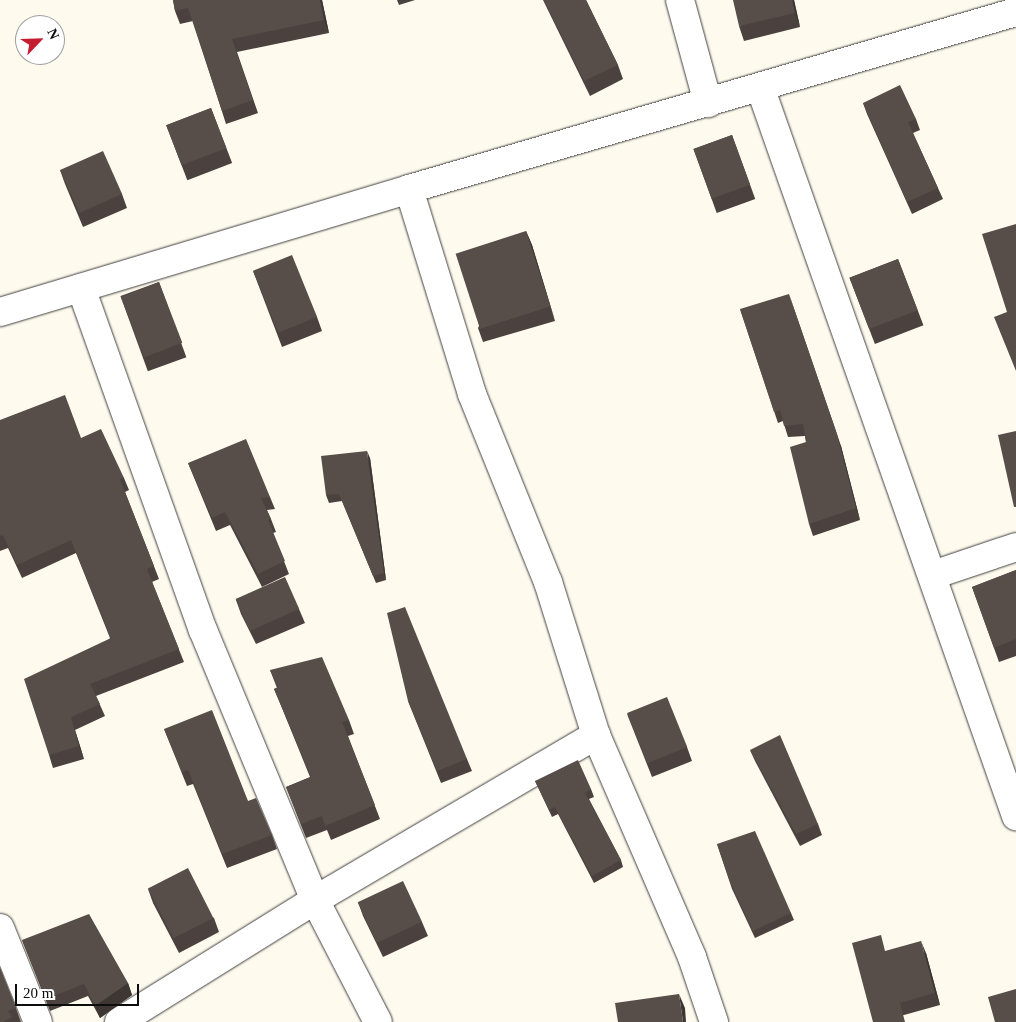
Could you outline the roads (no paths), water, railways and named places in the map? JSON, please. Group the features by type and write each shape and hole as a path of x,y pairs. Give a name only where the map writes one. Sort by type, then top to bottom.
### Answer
{"street":[{"path":"680,0 708,103"},
{"path":"0,312 409,189 1016,12"},
{"path":"760,87 933,575 1016,816"},
{"path":"409,189 472,394 548,582 596,735 692,957 714,1022"},
{"path":"81,288 203,630 315,900 378,1022"},
{"path":"933,575 1016,547"},
{"path":"119,1022 315,900 596,735"},
{"path":"0,928 38,1022"}]}
